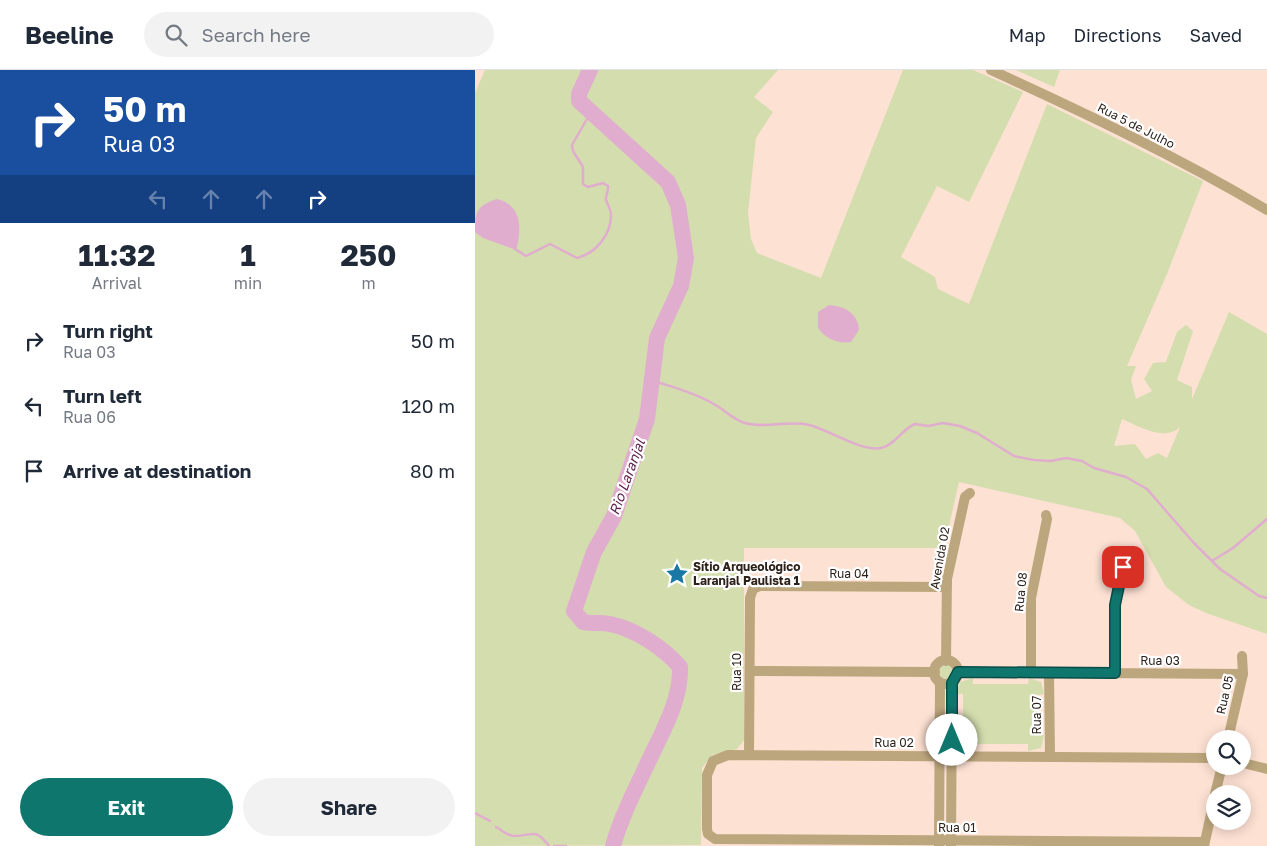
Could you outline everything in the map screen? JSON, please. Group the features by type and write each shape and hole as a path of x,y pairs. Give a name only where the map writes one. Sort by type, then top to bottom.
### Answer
{"street":[{"name":"Rua 5 de Julho","path":"991,70 1058,100 1205,174 1267,210"},
{"name":"Avenida 02","path":"946,661 947,588 965,497 969,493"},
{"name":"Rua 08","path":"1031,673 1031,598 1047,519 1046,515"},
{"path":"1115,673 1115,605 1123,567 1129,559"},
{"name":"Rua 04","path":"753,589 759,586 947,588"},
{"name":"Rua 10","path":"749,755 750,598 753,589"},
{"name":"Rua 05","path":"1230,730 1243,674 1242,656"},
{"path":"939,843 940,683 935,672 938,664 946,661 955,664 958,672 952,683 951,843"},
{"path":"750,671 935,672"},
{"name":"Rua 03","path":"958,672 1243,674"},
{"name":"Rua 07","path":"1049,673 1050,757"},
{"path":"940,683 952,683"},
{"name":"Rua 02","path":"711,838 707,830 707,775 709,765 722,756 1206,758"},
{"path":"1251,765 1266,769"},
{"path":"1204,844 1207,830"},
{"name":"Rua 01","path":"711,838 939,843 1204,844"}],"green space":[{"path":"485,70 586,70 573,92 591,111 584,99 594,70 778,70 754,97 773,112 756,138 748,213 751,239 757,253 821,278 903,70 973,70 1023,92 969,202 937,186 901,257 935,277 938,289 969,304 1047,104 1203,181 1167,274 1127,366 1136,366 1131,380 1136,399 1152,391 1144,379 1153,363 1166,362 1177,332 1186,325 1193,331 1177,380 1192,387 1192,399 1229,312 1267,334 1267,634 1206,613 1189,605 1166,587 1135,531 1120,518 959,482 944,548 744,548 744,740 737,749 712,755 702,768 701,845 475,846 475,93","holes":["1122,419 1143,429 1159,433 1167,433 1180,427 1167,458 1158,453 1146,459 1135,444 1114,446"]},
{"path":"1016,70 1060,70 1054,87"},
{"path":"943,665 949,665 953,672 949,679 943,679 939,675 939,669"},
{"path":"973,678 973,684 1028,684 1029,678 1041,682 1044,694 1038,695 1037,734 1044,735 1041,748 1028,751 1028,744 973,744 972,751 960,747 956,735 963,734 963,694 956,694 960,682"}],"shaded area":[{"path":"586,70 594,70 584,99 591,112 576,106 574,101 574,92"},
{"path":"497,199 505,202 516,212 519,234 516,250 483,238 475,232 475,219 478,211 485,204"},
{"path":"829,305 845,309 856,319 859,330 851,342 833,340 818,328 818,312"}],"waterway":[{"name":"Rio Laranjal","path":"590,70 579,94 579,101 668,182 678,205 686,258 681,286 657,338 647,419 614,516 594,552 574,611 583,622 610,624 639,635 666,653 680,667 678,690 671,712 626,811 613,846"},
{"path":"515,249 526,256 550,244 577,258 590,252 605,236 611,215 606,198 608,186 603,183 588,187 583,184 583,167 573,151 572,145 591,112"},
{"path":"651,380 697,396 745,423 753,425 793,423 809,425 864,447 881,448 886,446 915,424 928,426 943,423 960,426 977,433 1014,456 1034,460 1051,461 1066,458 1082,461 1094,468 1126,477 1147,489 1193,542 1220,569 1259,596 1267,598"},
{"path":"1212,561 1233,548 1267,519"},
{"path":"475,813 490,821"},
{"path":"496,827 511,836 537,834 549,846"},
{"path":"554,846 566,846"}],"place":[{"name":"Sítio Arqueológico Laranjal Paulista 1","path":"677,574"}],"route":[{"path":"952,740 952,683 957,678 958,672 1115,673 1115,605 1123,567"}]}
